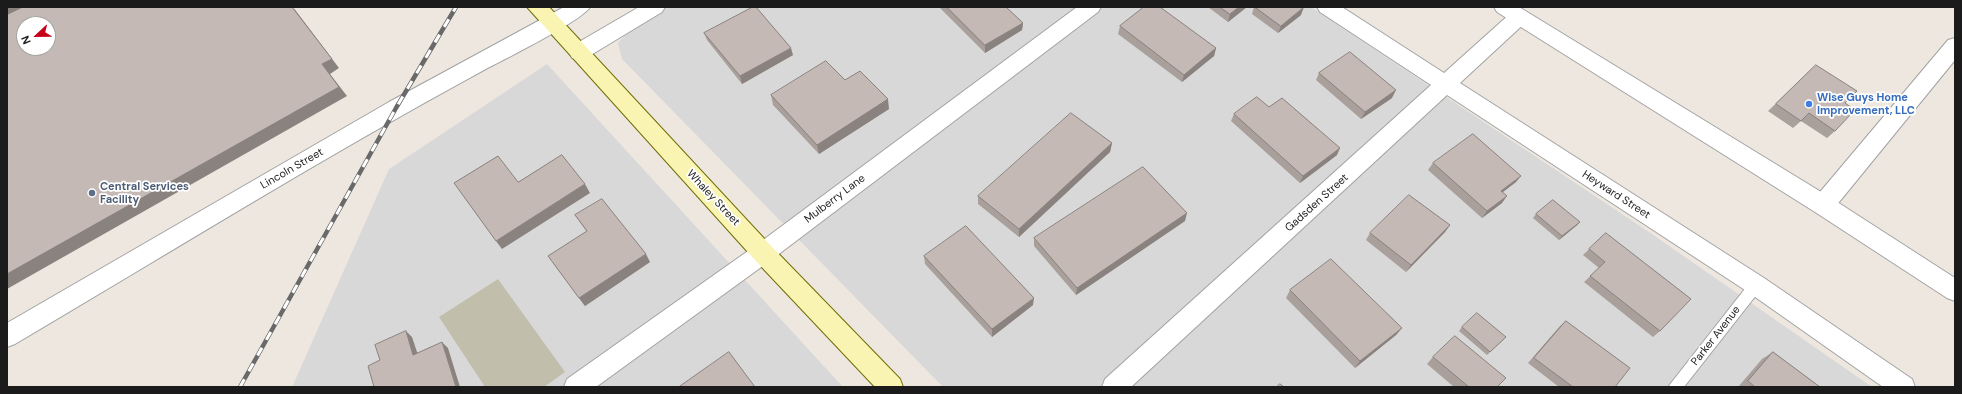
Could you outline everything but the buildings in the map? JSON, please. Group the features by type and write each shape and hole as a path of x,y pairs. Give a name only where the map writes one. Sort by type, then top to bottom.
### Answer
{"main road":[{"name":"Whaley Street","path":"537,7 763,253 891,387"}],"street":[{"name":"Lincoln Street","path":"7,336 396,108 552,24 580,7"},
{"path":"579,52 655,7"},
{"name":"Mulberry Lane","path":"576,387 763,253 1090,7"},
{"name":"Heyward Street","path":"1326,7 1447,84 1756,286 1903,387"},
{"path":"1511,12 1823,205 1955,291"},
{"name":"Gadsden Street","path":"1114,387 1447,84 1511,12"},
{"path":"1823,205 1955,46"}],"lane":[{"name":"Parker Avenue","path":"1675,387 1756,286"}],"shaded area":[{"path":"668,7 1311,7 1649,232 1872,387 943,387 622,59 618,43 631,29"},
{"path":"547,64 843,387 292,387 389,169"},
{"path":"498,279 565,372 544,387 485,387 439,317"}],"railway":[{"path":"240,387 396,108 456,7"}],"place":[{"name":"Wise Guys Home Improvement, LLC","path":"1809,104"},
{"name":"Central Services Facility","path":"92,193"}]}
